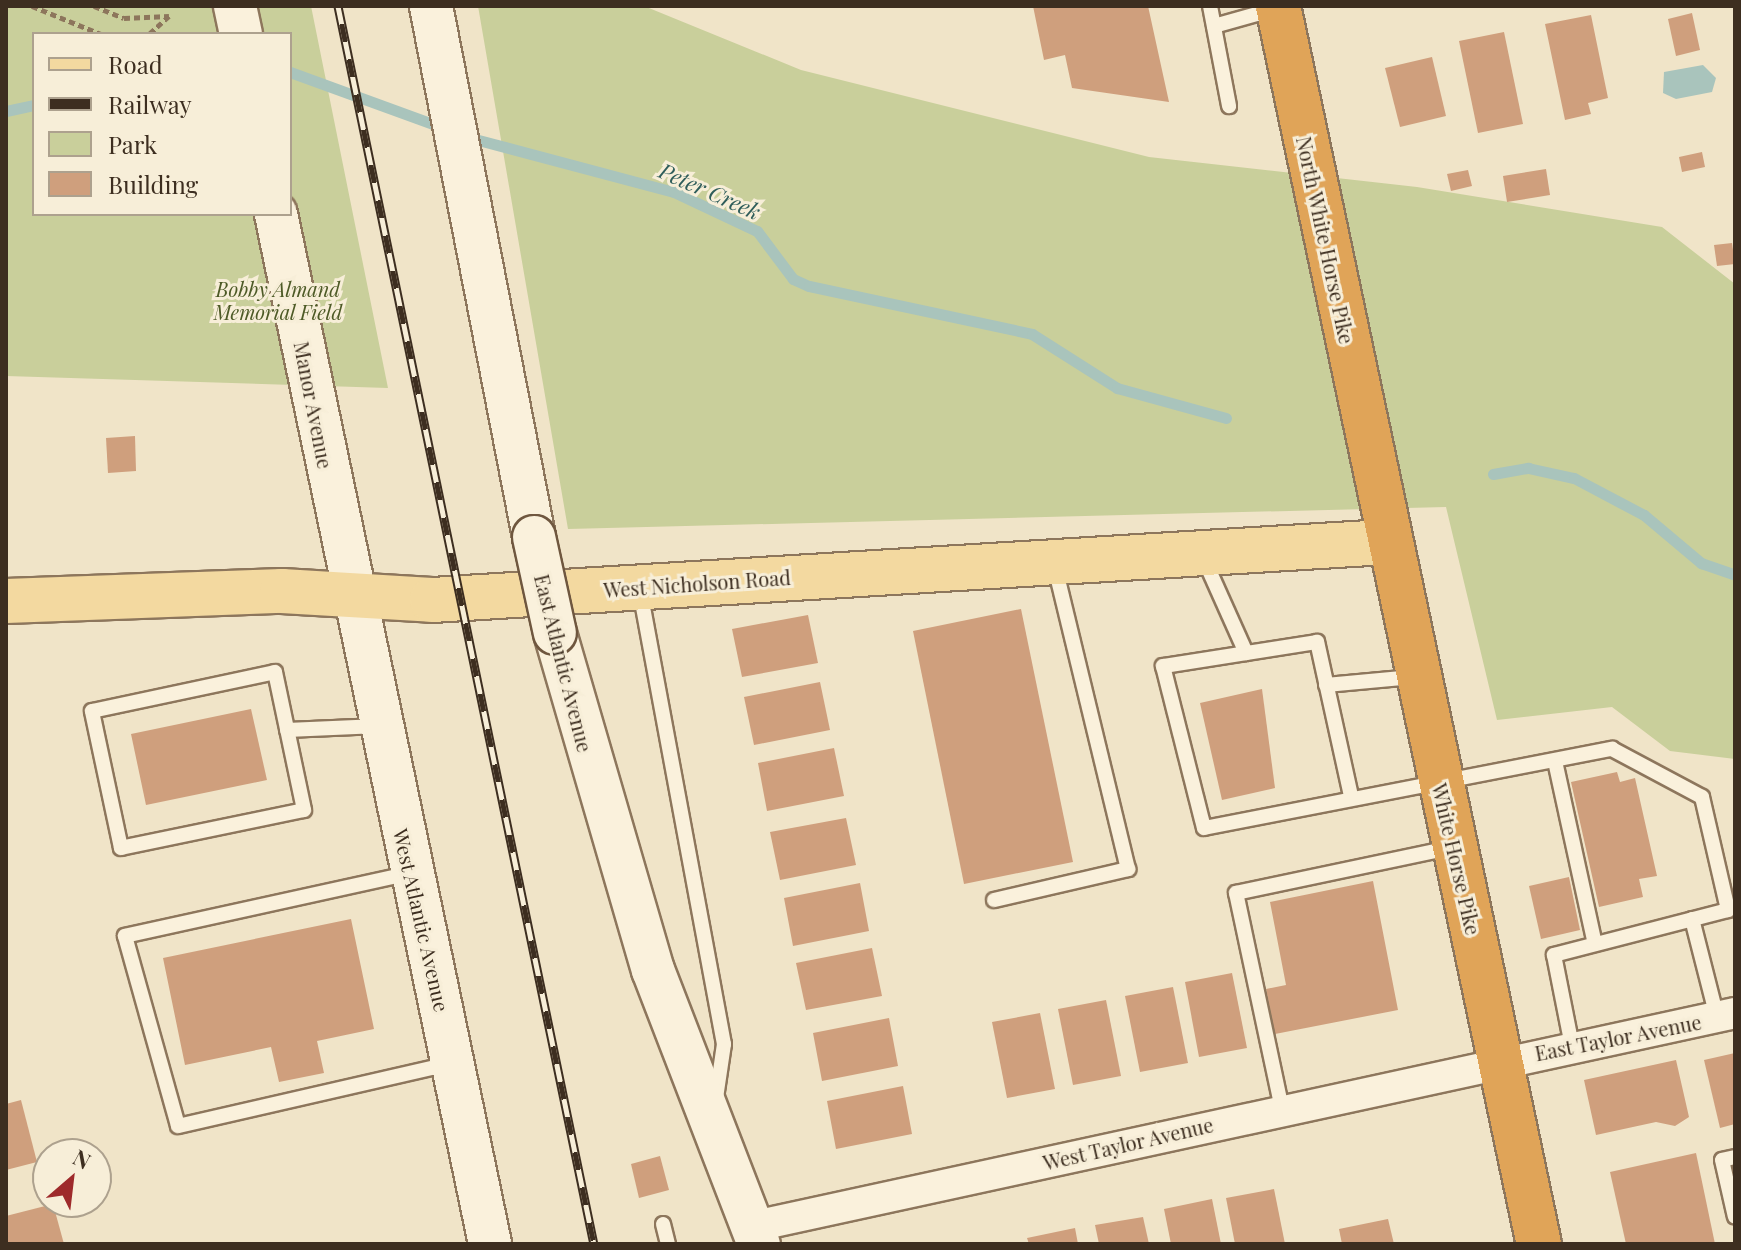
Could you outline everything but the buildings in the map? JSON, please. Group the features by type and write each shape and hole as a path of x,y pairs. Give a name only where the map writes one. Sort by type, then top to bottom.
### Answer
{"highway":[{"name":"North White Horse Pike","path":"1281,7 1373,474"},
{"name":"White Horse Pike","path":"1373,474 1502,1060 1539,1244"}],"main road":[{"name":"West Nicholson Road","path":"6,601 282,591 432,600 1387,542"}],"street":[{"path":"235,6 241,32"},
{"name":"East Atlantic Avenue","path":"431,6 555,633 610,838 757,1235"},
{"name":"Manor Avenue","path":"276,216 352,596"},
{"name":"West Atlantic Avenue","path":"352,596 454,1062 490,1244"},
{"name":"East Taylor Avenue","path":"1502,1060 1726,1015"},
{"name":"West Taylor Avenue","path":"757,1235 1282,1109 1502,1060"}],"lane":[{"path":"1210,6 1229,106"},
{"path":"1214,26 1281,7"},
{"path":"1201,552 1246,653"},
{"path":"994,900 1128,869 1053,560"},
{"path":"639,586 724,1044 713,1121"},
{"path":"1351,796 1317,642 1163,666 1204,828 1439,778 1555,761 1612,749 1702,797 1728,910 1554,955 1572,1046"},
{"path":"275,672 287,730 304,810 121,848 92,711 275,672"},
{"path":"1326,685 1417,677"},
{"path":"287,730 379,726"},
{"path":"1555,761 1595,944"},
{"path":"1282,1109 1236,893 1454,847"},
{"path":"411,873 125,936 178,1126 454,1062"},
{"path":"1692,919 1726,1015"},
{"path":"1735,1157 1722,1160 1735,1217"},
{"path":"663,1224 668,1244"}],"path":[{"path":"32,6 96,32"},
{"path":"94,6 124,18 169,16 151,32"}],"green space":[{"name":"Bobby Almand Memorial Field","path":"6,6 311,6 388,388 6,376"},
{"path":"478,6 644,6 801,70 1149,157 1417,187 1662,227 1735,284 1735,759 1670,751 1612,707 1497,720 1446,507 568,529"}],"water":[{"path":"1703,65 1716,78 1712,92 1676,99 1663,93 1664,72"}],"waterway":[{"name":"Peter Creek","path":"292,73 444,128"},
{"name":"Peter Creek","path":"6,111 32,105"},
{"name":"Peter Creek","path":"467,137 674,192 757,231 793,279 809,286 1032,334 1117,388 1226,418"},
{"name":"Peter Creek","path":"1493,474 1528,468 1574,478 1644,515 1701,563 1735,575"}],"railway":[{"path":"338,6 594,1244"}]}
